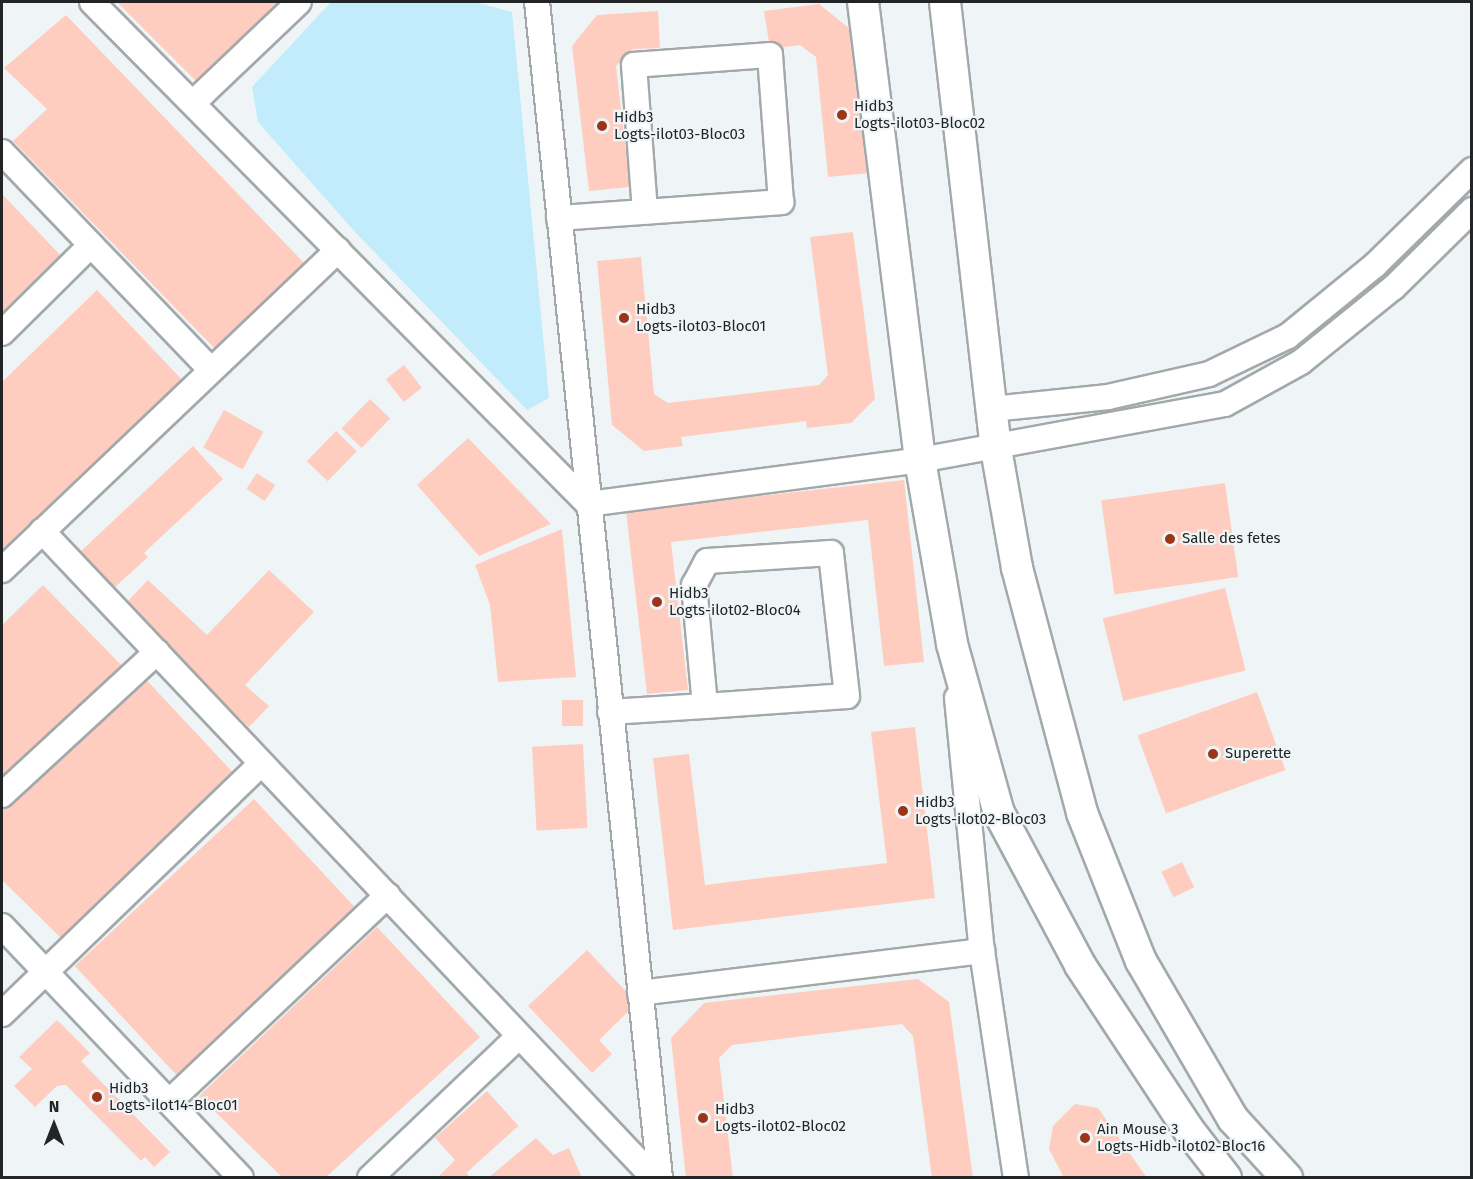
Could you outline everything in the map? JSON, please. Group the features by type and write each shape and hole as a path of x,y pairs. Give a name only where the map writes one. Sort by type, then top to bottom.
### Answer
{"street":[{"path":"92,2 588,504"},
{"path":"193,103 300,2"},
{"path":"537,2 660,1178"},
{"path":"863,2 920,460 952,644 982,951 1016,1178"},
{"path":"945,2 995,443 1017,568 1082,813 1136,951 1233,1119 1287,1178"},
{"path":"559,218 645,212 781,202 770,55 634,65 645,212"},
{"path":"2,152 211,370"},
{"path":"992,409 1108,397 1209,374 1288,336 1375,265 1472,170"},
{"path":"588,504 920,460 995,443 1111,428 1225,404 1301,362 1394,287 1472,210"},
{"path":"2,333 91,246"},
{"path":"2,570 338,250"},
{"path":"42,531 654,1178"},
{"path":"610,712 705,706 847,696 831,552 707,561 694,585 705,706"},
{"path":"952,644 999,813 1080,965 1188,1128 1226,1178"},
{"path":"2,795 158,652"},
{"path":"2,1014 261,764"},
{"path":"169,1102 388,895"},
{"path":"2,926 242,1178"},
{"path":"640,993 982,951"},
{"path":"370,1178 519,1036"}],"shaded area":[{"path":"331,2 475,2 512,12 549,398 527,410 354,231 258,122 252,87"}],"building":[{"path":"117,2 285,2 200,85"},
{"name":"Hidb3 Logts-ilot03-Bloc02","path":"819,4 855,33 869,173 828,177 816,57 800,45 770,49 764,11"},
{"name":"Hidb3 Logts-ilot03-Bloc03","path":"658,11 660,48 633,49 616,66 630,187 589,191 572,46 597,15"},
{"path":"66,15 308,267 219,353 13,141 47,109 4,68"},
{"path":"2,194 65,260 2,322"},
{"name":"Hidb3 Logts-ilot03-Bloc01","path":"853,232 875,399 851,423 807,428 806,421 681,437 683,446 644,451 612,425 597,261 641,257 654,394 668,403 819,385 828,375 810,237"},
{"path":"97,290 186,384 2,556 2,382"},
{"path":"404,365 422,388 404,402 386,379"},
{"path":"370,399 390,418 362,448 342,428"},
{"path":"224,410 263,432 243,469 203,448"},
{"path":"336,431 357,451 328,481 307,461"},
{"path":"468,438 551,524 479,556 417,485"},
{"path":"193,446 223,479 144,553 148,557 114,588 80,552"},
{"path":"257,473 275,485 265,501 246,489"},
{"name":"Hidb3 Logts-ilot02-Bloc04","path":"904,480 924,662 884,666 868,520 671,542 688,690 647,694 626,511"},
{"name":"Salle des fetes","path":"1225,483 1238,577 1114,594 1101,500"},
{"path":"562,529 576,677 498,682 490,605 475,565"},
{"path":"269,570 314,612 245,685 269,706 249,727 122,607 148,580 207,635"},
{"path":"43,585 126,670 2,784 2,625"},
{"name":"Salle des fetes","path":"1225,588 1246,670 1123,701 1103,618"},
{"path":"138,671 241,781 64,941 2,880 2,800"},
{"name":"Superette","path":"1257,692 1285,770 1166,813 1138,735"},
{"path":"562,700 583,700 583,726 562,726"},
{"name":"Hidb3 Logts-ilot02-Bloc03","path":"915,727 935,898 673,930 653,758 689,754 705,885 887,863 871,732"},
{"path":"583,744 587,828 536,831 532,747"},
{"path":"254,799 357,909 178,1077 75,966"},
{"path":"1182,862 1194,887 1174,897 1161,872"},
{"path":"377,927 480,1037 325,1178 283,1178 199,1096"},
{"path":"587,950 637,1003 599,1040 612,1054 592,1073 528,1006"},
{"name":"Hidb3 Logts-ilot02-Bloc02","path":"918,979 949,1002 973,1178 932,1178 913,1036 902,1024 732,1045 719,1058 733,1178 686,1178 671,1038 704,1003"},
{"name":"Hidb3 Logts-ilot14-Bloc01","path":"57,1020 90,1053 81,1061 170,1152 154,1167 145,1157 141,1161 66,1085 57,1086 35,1107 14,1086 32,1069 19,1057"},
{"path":"487,1091 518,1126 466,1173 435,1138"},
{"name":"Ain Mouse 3 Logts-Hidb-ilot02-Bloc16","path":"1075,1104 1098,1108 1147,1178 1064,1178 1049,1149 1053,1126"},
{"path":"536,1138 553,1155 569,1148 582,1178 488,1178"},
{"path":"455,1160 471,1178 437,1178"}],"place":[{"name":"Hidb3 Logts-ilot03-Bloc02","path":"842,115"},
{"name":"Hidb3 Logts-ilot03-Bloc03","path":"602,126"},
{"name":"Hidb3 Logts-ilot03-Bloc01","path":"624,318"},
{"name":"Salle des fetes","path":"1170,539"},
{"name":"Hidb3 Logts-ilot02-Bloc04","path":"657,602"},
{"name":"Superette","path":"1213,754"},
{"name":"Hidb3 Logts-ilot02-Bloc03","path":"903,811"},
{"name":"Hidb3 Logts-ilot14-Bloc01","path":"97,1097"},
{"name":"Hidb3 Logts-ilot02-Bloc02","path":"703,1118"},
{"name":"Ain Mouse 3 Logts-Hidb-ilot02-Bloc16","path":"1085,1138"}]}
